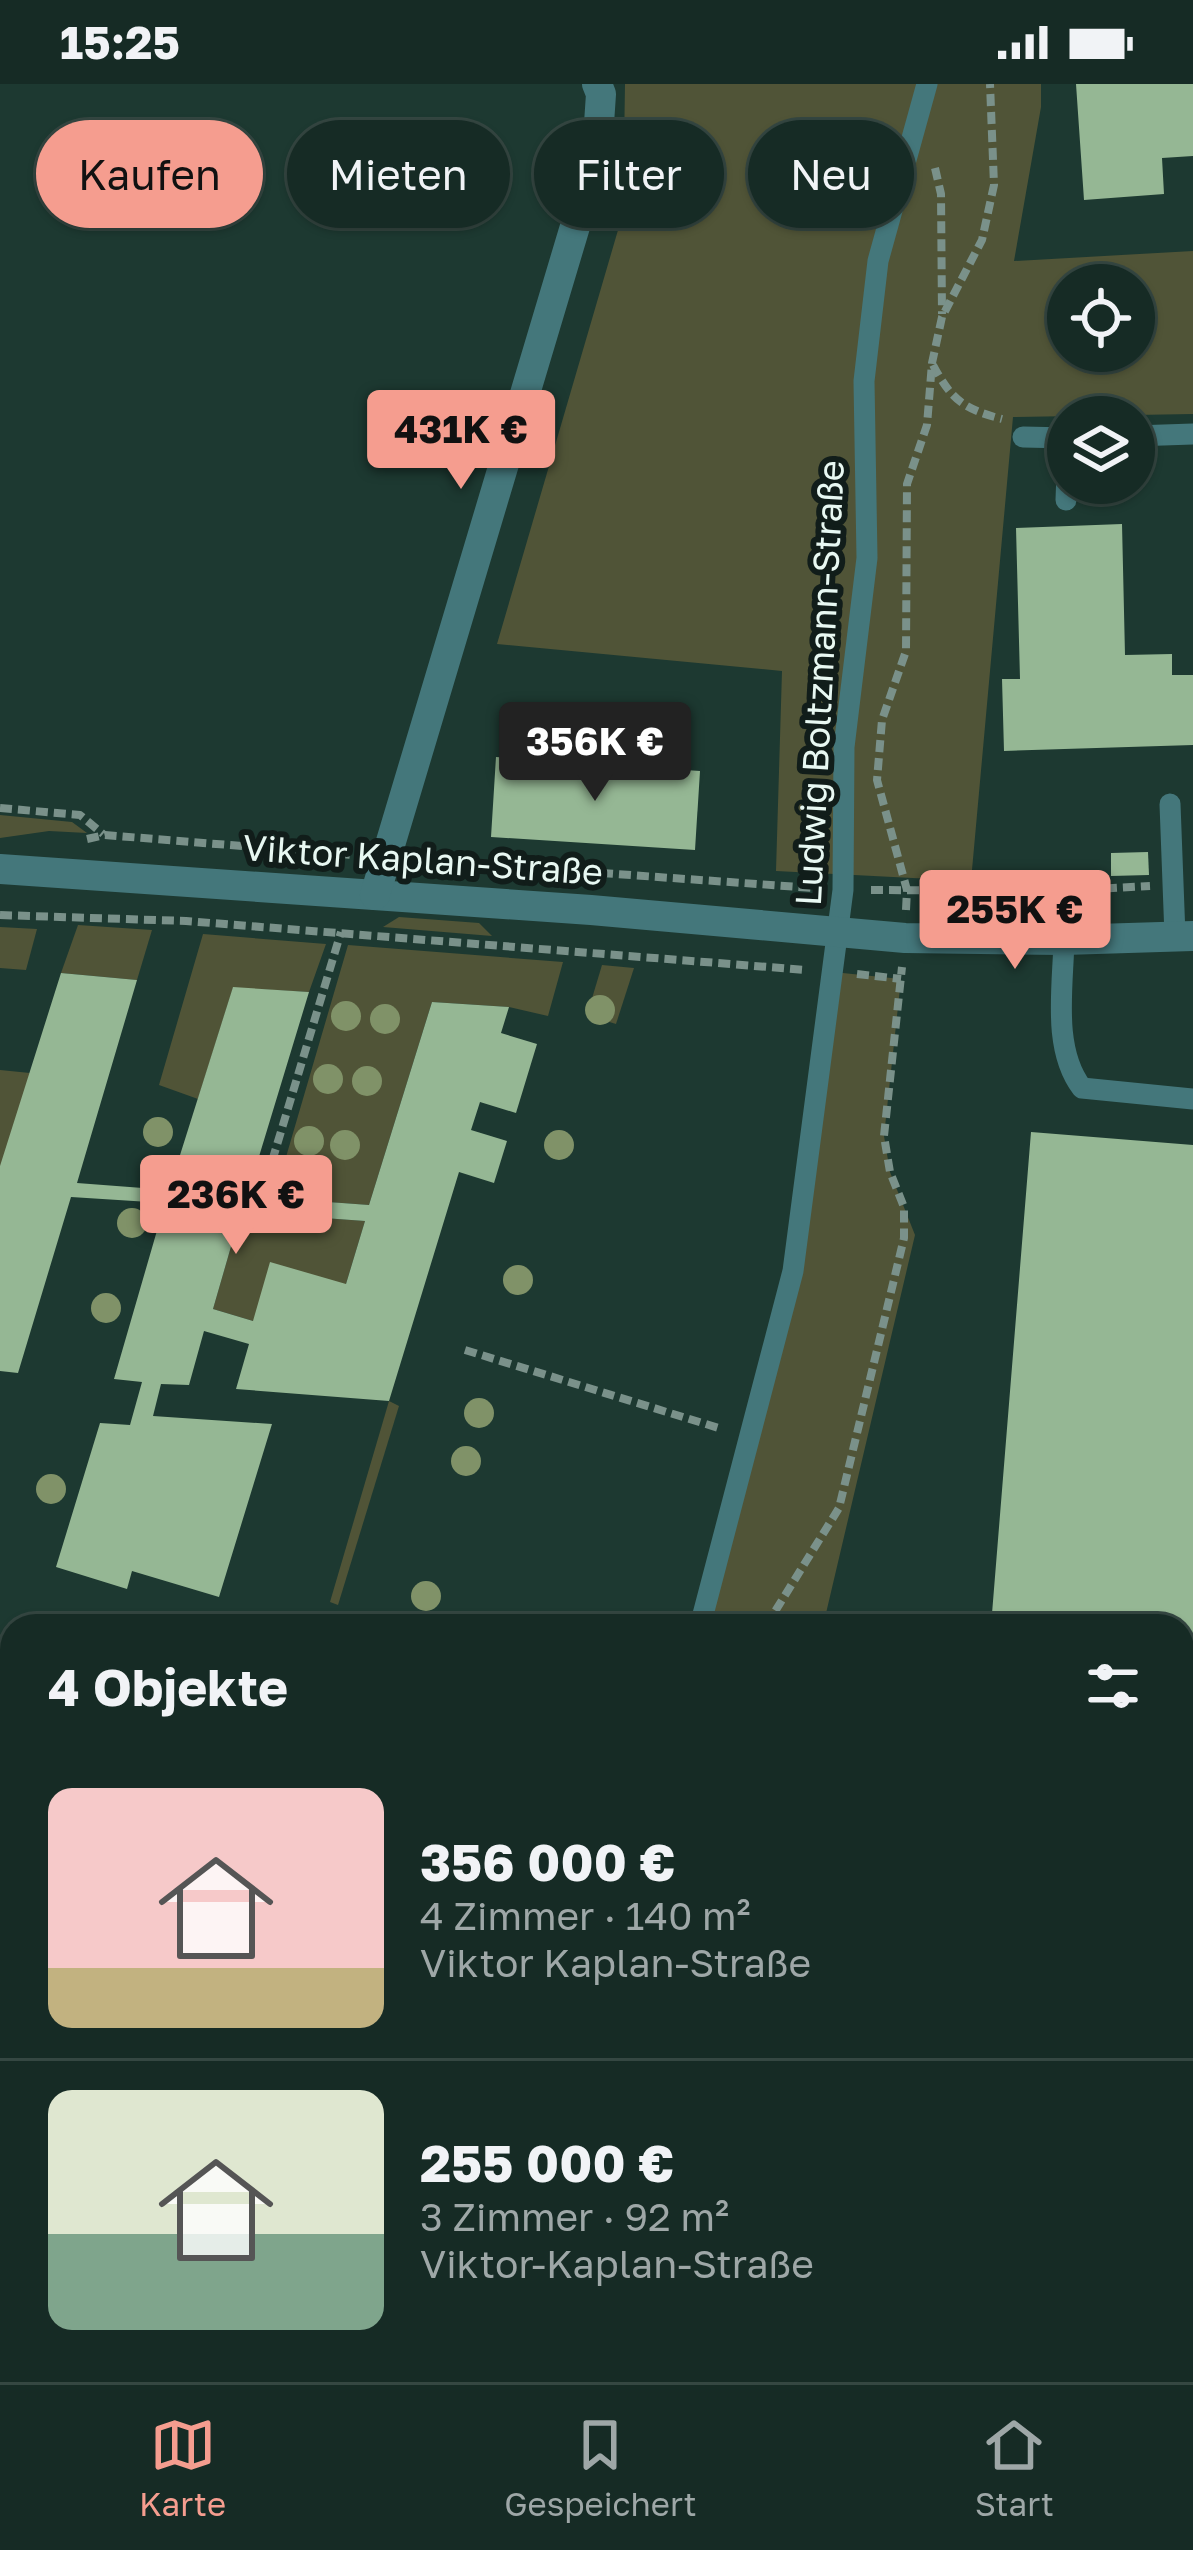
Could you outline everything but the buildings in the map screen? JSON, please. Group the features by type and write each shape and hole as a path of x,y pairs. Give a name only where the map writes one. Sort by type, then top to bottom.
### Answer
{"street":[{"path":"375,895 597,153 601,94 597,84"},
{"name":"Viktor Kaplan-Straße","path":"0,869 905,938 1184,936"}],"lane":[{"name":"Ludwig Boltzmann-Straße","path":"914,130 927,84"},
{"name":"Ludwig Boltzmann-Straße","path":"703,1614 794,1271 839,932 844,747 867,558 863,381 878,261 887,228"},
{"path":"1155,435 1193,434"},
{"path":"1023,437 1047,439"},
{"path":"1170,804 1173,884 1184,936"},
{"path":"1064,940 1067,1070 1082,1088 1193,1099"}],"path":[{"path":"942,317 982,240 994,185 990,84"},
{"path":"773,1614 839,1508 904,1238 904,1207 890,1172 884,1136 907,890 878,780 882,720 906,651 907,484 927,425 942,317 941,194 934,163 914,130"},
{"path":"932,363 947,392 973,412 1021,424 1023,437"},
{"path":"0,808 80,815 104,835 385,857"},
{"path":"591,872 843,890 1056,891 1173,884"},
{"path":"0,915 123,917 340,932 901,979"},
{"path":"267,1178 340,932"},
{"path":"465,1350 752,1439"}],"green space":[{"path":"625,84 1041,84 1014,261 1193,251 1193,414 1155,415 1155,396 1047,396 1047,416 1013,417 971,881 776,871 782,671 497,644 619,228 724,228 724,120 624,120"},
{"path":"0,815 72,822 87,833 49,831 0,838"},
{"path":"399,917 479,923 492,936 383,927"},
{"path":"78,925 152,930 137,980 61,973"},
{"path":"0,927 37,929 26,970 0,968"},
{"path":"203,934 326,944 309,992 233,988 198,1099 159,1085"},
{"path":"348,945 563,962 548,1016 509,1007 432,1002 369,1205 274,1198"},
{"path":"602,965 634,968 616,1024 587,1015"},
{"path":"833,972 901,979 884,1136 890,1172 915,1235 826,1614 707,1614 793,1271"},
{"path":"0,1070 30,1073 2,1166 0,1166"},
{"path":"241,1212 365,1221 346,1284 253,1321 213,1309"},
{"path":"389,1401 399,1406 338,1605 330,1602"}]}
